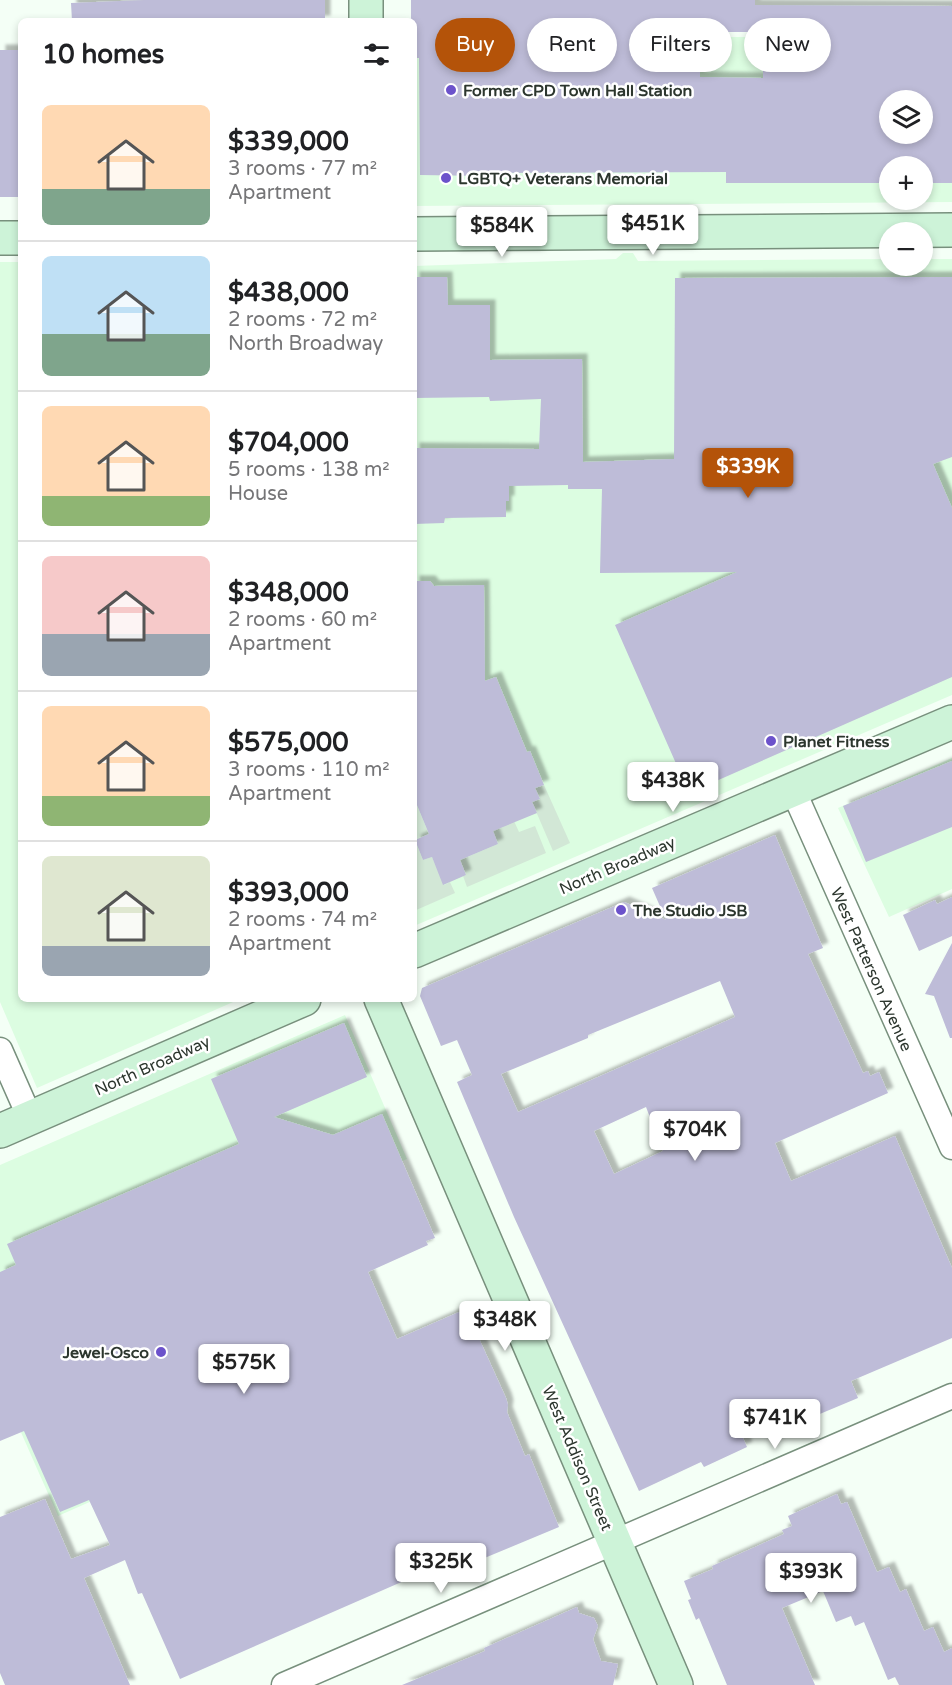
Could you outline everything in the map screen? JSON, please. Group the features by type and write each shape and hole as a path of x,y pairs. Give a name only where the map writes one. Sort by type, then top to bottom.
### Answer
{"main road":[{"path":"366,0 366,18"},
{"path":"417,234 952,230"},
{"path":"0,238 18,238"},
{"name":"North Broadway","path":"417,950 952,722"},
{"name":"North Broadway","path":"0,1131 297,1002"},
{"name":"West Addison Street","path":"382,1002 676,1685"}],"street":[{"name":"West Patterson Avenue","path":"793,790 952,1147"},
{"path":"0,1050 30,1118"},
{"path":"284,1685 952,1396"}],"shaded area":[{"path":"758,5 952,6 952,202 933,202 933,156 879,156 879,203 417,206 417,37 435,37 435,72 515,72 515,37 527,37 527,72 617,72 617,37 629,37 629,72 732,72 732,37 744,37 744,72 831,72 831,18 758,18"},
{"path":"623,253 633,253 638,261 879,259 879,276 933,276 933,259 952,259 952,695 417,925 417,266 616,259"},
{"path":"0,262 18,262 18,1002 233,1002 37,1088 0,1002"},
{"path":"952,758 952,889 889,917 838,808"},
{"path":"544,785 570,843 553,851 532,802 540,799 535,788"},
{"path":"417,805 429,834 417,839"},
{"path":"488,820 514,821 519,832 535,826 546,853 467,887 463,876 466,875 460,860 498,844"},
{"path":"417,845 423,860 432,857 444,885 450,882 455,893 417,910"},
{"name":"Jewel-Osco","path":"345,1015 407,1159 268,1219 342,1390 58,1516 0,1385 0,1165"}],"building":[{"path":"145,0 325,0 325,18 72,18 71,3"},
{"path":"411,0 755,0 755,5 952,6 952,183 933,183 933,156 879,156 879,183 726,183 726,172 420,175 417,18 411,18"},
{"path":"0,50 18,50 18,197 0,197"},
{"path":"417,277 447,277 448,305 490,305 490,360 582,359 583,462 674,459 675,278 952,277 952,457 933,464 952,508 952,677 689,793 615,625 737,572 600,573 602,489 568,489 568,485 509,486 506,517 445,518 444,523 417,524 417,448 539,449 541,399 490,401 489,397 417,398"},
{"path":"417,581 430,581 434,586 484,585 485,681 496,677 527,752 530,751 544,785 535,788 540,799 532,802 537,813 493,831 498,844 460,860 466,875 443,885 432,857 423,860 417,845 417,839 429,834 417,805"},
{"path":"952,761 952,827 866,862 843,806"},
{"path":"775,835 823,948 808,954 863,1073 868,1071 870,1076 879,1072 888,1093 775,1143 791,1181 895,1136 952,1268 952,1338 851,1381 858,1398 803,1421 796,1405 739,1429 747,1447 704,1467 701,1462 639,1491 514,1217 457,1082 472,1075 457,1040 441,1046 420,996 422,988 624,902 666,920 652,888","holes":["720,981 735,1017 518,1112 501,1074 588,1038 588,1035","646,1107 663,1151 614,1174 594,1131"]},
{"path":"952,897 952,936 919,951 903,915 935,900 937,904"},
{"path":"952,943 952,1038 950,1038 934,996 925,994"},
{"path":"344,1023 367,1077 274,1117 333,1135 382,1114 435,1238 426,1241 428,1245 368,1272 397,1339 459,1312 461,1315 467,1312 506,1398 507,1412 525,1456 529,1454 559,1527 458,1569 454,1559 180,1679 142,1593 138,1594 125,1560 84,1578 130,1685 5,1685 0,1673 0,1517 45,1499 71,1559 110,1545 89,1500 60,1512 24,1431 0,1441 0,1272 16,1265 7,1244 239,1144 211,1079"},
{"path":"837,1494 841,1504 847,1502 877,1572 889,1567 900,1592 906,1589 924,1631 933,1627 944,1652 952,1648 952,1685 899,1685 895,1677 888,1680 864,1622 855,1626 851,1616 836,1622 823,1591 782,1608 815,1685 727,1685 699,1618 696,1620 684,1581 784,1534 782,1530 792,1526 788,1516"},
{"path":"577,1607 579,1613 594,1618 598,1626 593,1639 601,1661 618,1664 613,1685 402,1685 485,1651 484,1648"}],"place":[{"name":"Former CPD Town Hall Station","path":"451,90"},
{"name":"LGBTQ+ Veterans Memorial","path":"446,178"},
{"name":"Planet Fitness","path":"771,741"},
{"name":"The Studio JSB","path":"621,910"},
{"name":"Jewel-Osco","path":"161,1352"}]}
